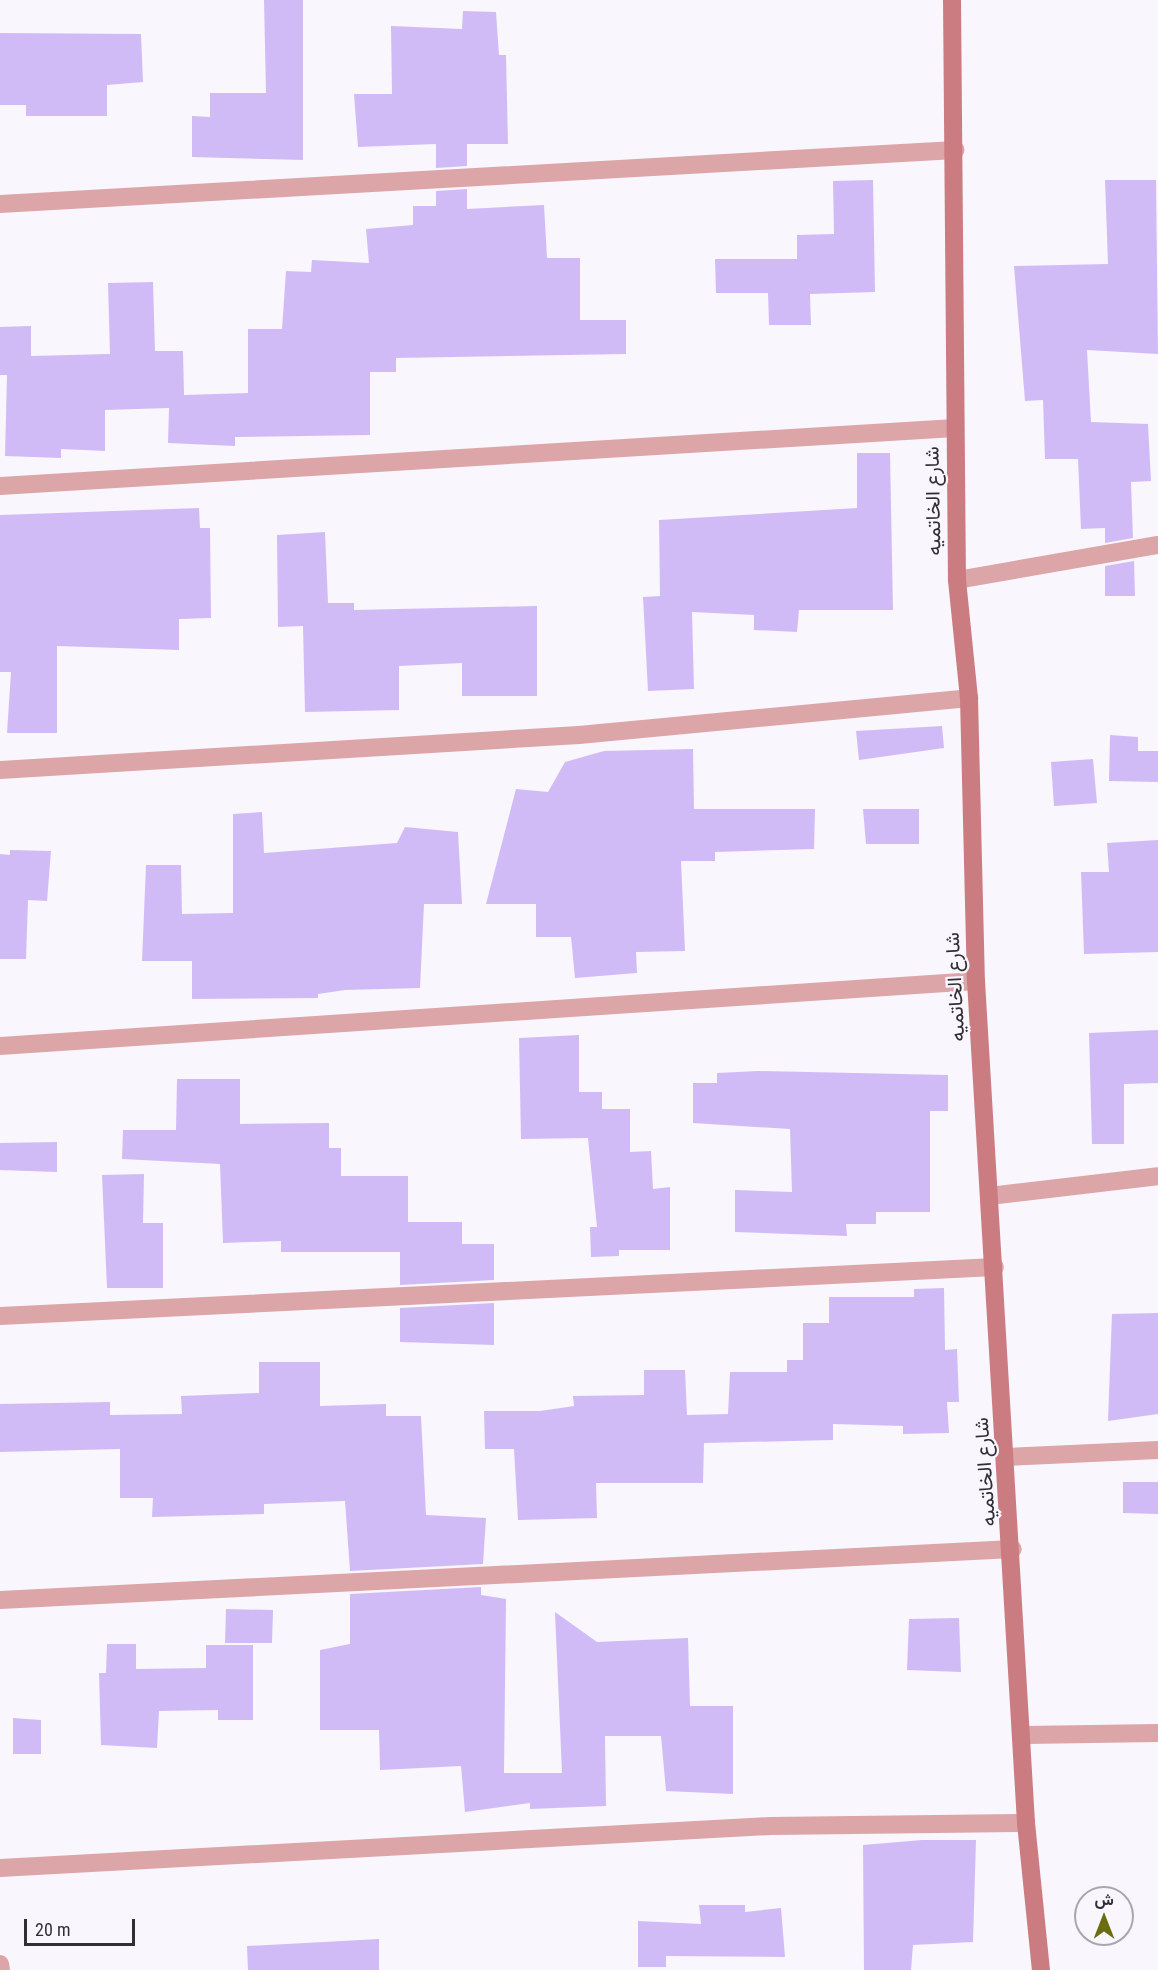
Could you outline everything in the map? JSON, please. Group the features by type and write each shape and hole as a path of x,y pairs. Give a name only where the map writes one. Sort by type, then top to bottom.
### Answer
{"street":[{"name":"شارع الخاتميه","path":"952,0 957,580 969,698 976,981 1025,1735 1026,1823 1041,1970"},
{"path":"0,204 955,150"},
{"path":"0,486 955,428"},
{"path":"957,580 1158,545"},
{"path":"0,770 579,735 969,698"},
{"path":"0,1046 976,981"},
{"path":"989,1196 1158,1176"},
{"path":"0,1316 995,1267"},
{"path":"1007,1457 1158,1450"},
{"path":"0,1600 1013,1549"},
{"path":"1025,1735 1158,1732"},
{"path":"0,1868 759,1827 1026,1823"},
{"path":"0,1964 1,1970"}],"building":[{"path":"264,0 303,0 303,160 192,157 192,116 210,117 210,93 266,93"},
{"path":"463,11 496,12 499,55 506,55 508,144 467,144 467,166 436,168 436,144 358,147 354,94 392,94 391,26 462,29"},
{"path":"0,33 141,34 143,82 107,85 107,116 26,116 26,105 0,105"},
{"path":"873,180 875,292 810,294 811,325 769,325 768,293 716,293 715,259 797,259 797,235 834,234 833,181"},
{"path":"1105,180 1156,180 1158,354 1087,350 1091,422 1148,424 1151,481 1131,482 1133,538 1105,543 1105,528 1081,529 1078,459 1045,459 1043,400 1025,401 1014,266 1108,264"},
{"path":"467,189 467,209 544,205 547,258 580,258 580,320 626,320 626,354 396,358 396,372 370,372 370,435 235,437 235,446 168,443 169,408 105,410 105,451 61,449 61,458 5,456 7,375 0,375 0,327 31,326 31,356 110,354 108,283 153,282 155,351 183,351 184,395 248,393 248,329 282,329 286,271 311,272 312,260 369,263 366,229 413,225 413,206 436,206 436,191"},
{"path":"857,453 890,453 893,610 799,610 797,632 754,630 754,615 692,612 694,689 648,691 643,597 660,596 659,520 857,508"},
{"path":"199,508 200,528 210,528 211,618 179,619 179,650 57,646 57,733 7,733 11,672 0,672 0,515"},
{"path":"325,532 328,603 354,603 354,610 537,606 537,696 462,696 462,663 399,666 399,710 305,712 303,626 278,627 277,535"},
{"path":"1134,561 1135,596 1105,596 1105,566"},
{"path":"942,726 944,748 859,760 856,731"},
{"path":"1110,735 1138,737 1138,751 1158,751 1158,782 1109,781"},
{"path":"693,749 694,809 815,809 814,849 715,852 715,861 681,861 685,951 636,952 637,973 575,978 571,937 536,937 536,904 486,904 516,789 548,792 565,762 604,751"},
{"path":"1093,759 1097,803 1054,806 1051,762"},
{"path":"863,809 919,809 919,844 866,844"},
{"path":"262,812 264,853 397,843 405,827 458,832 462,904 424,904 420,988 345,990 318,994 318,998 192,999 192,961 142,961 146,865 181,865 182,914 233,913 233,814"},
{"path":"1158,840 1158,952 1084,954 1081,872 1109,872 1107,843"},
{"path":"10,850 51,851 47,901 28,900 26,959 0,959 0,854 10,855"},
{"path":"1158,1030 1158,1083 1124,1084 1124,1144 1092,1144 1089,1033"},
{"path":"579,1035 579,1092 602,1092 602,1109 630,1109 630,1152 651,1151 653,1189 670,1187 670,1250 619,1250 619,1256 591,1257 590,1227 597,1227 588,1138 521,1139 519,1038"},
{"path":"758,1071 948,1075 948,1111 930,1111 930,1212 876,1212 876,1224 846,1224 847,1236 735,1232 735,1190 792,1192 790,1129 693,1123 693,1083 717,1083 717,1073"},
{"path":"177,1079 240,1079 240,1124 329,1123 329,1148 341,1148 341,1176 408,1176 408,1222 462,1222 462,1244 494,1244 494,1280 400,1285 400,1252 281,1252 281,1241 223,1243 220,1164 122,1159 123,1130 176,1130"},
{"path":"57,1142 57,1172 0,1170 0,1143"},
{"path":"144,1174 143,1223 163,1223 163,1288 107,1288 102,1175"},
{"path":"944,1288 945,1350 957,1349 959,1402 947,1402 949,1433 903,1434 903,1426 833,1424 833,1440 704,1443 703,1483 596,1483 597,1518 518,1520 514,1449 485,1449 484,1411 540,1411 574,1406 573,1396 644,1395 644,1370 685,1370 687,1415 728,1414 730,1372 787,1372 787,1360 803,1360 803,1323 829,1323 829,1297 914,1297 914,1289"},
{"path":"494,1303 494,1345 400,1342 400,1308"},
{"path":"1158,1313 1158,1414 1108,1421 1112,1314"},
{"path":"259,1362 320,1362 320,1406 386,1404 386,1416 421,1416 426,1515 486,1518 483,1564 350,1571 345,1501 264,1504 264,1514 152,1517 153,1498 120,1498 120,1449 0,1452 0,1404 110,1402 110,1415 182,1414 181,1396 259,1393"},
{"path":"1123,1482 1158,1482 1158,1514 1123,1513"},
{"path":"481,1587 481,1595 506,1599 504,1773 562,1773 555,1612 597,1642 688,1638 690,1706 733,1706 733,1794 666,1791 661,1736 605,1736 606,1806 530,1809 530,1803 465,1812 461,1766 380,1770 379,1730 320,1730 320,1650 350,1644 350,1594"},
{"path":"226,1609 273,1610 272,1643 225,1643"},
{"path":"959,1618 961,1672 907,1670 909,1619"},
{"path":"107,1644 136,1644 136,1669 206,1668 206,1645 253,1645 253,1720 218,1720 218,1710 159,1711 157,1748 101,1745 99,1673 106,1673"},
{"path":"13,1718 41,1720 41,1754 13,1754"},
{"path":"922,1840 976,1840 973,1942 913,1945 911,1970 864,1970 863,1845"},
{"path":"699,1905 745,1905 745,1912 781,1908 785,1957 666,1956 666,1967 638,1967 638,1921 701,1924"},
{"path":"379,1939 379,1970 248,1970 247,1946"}]}
